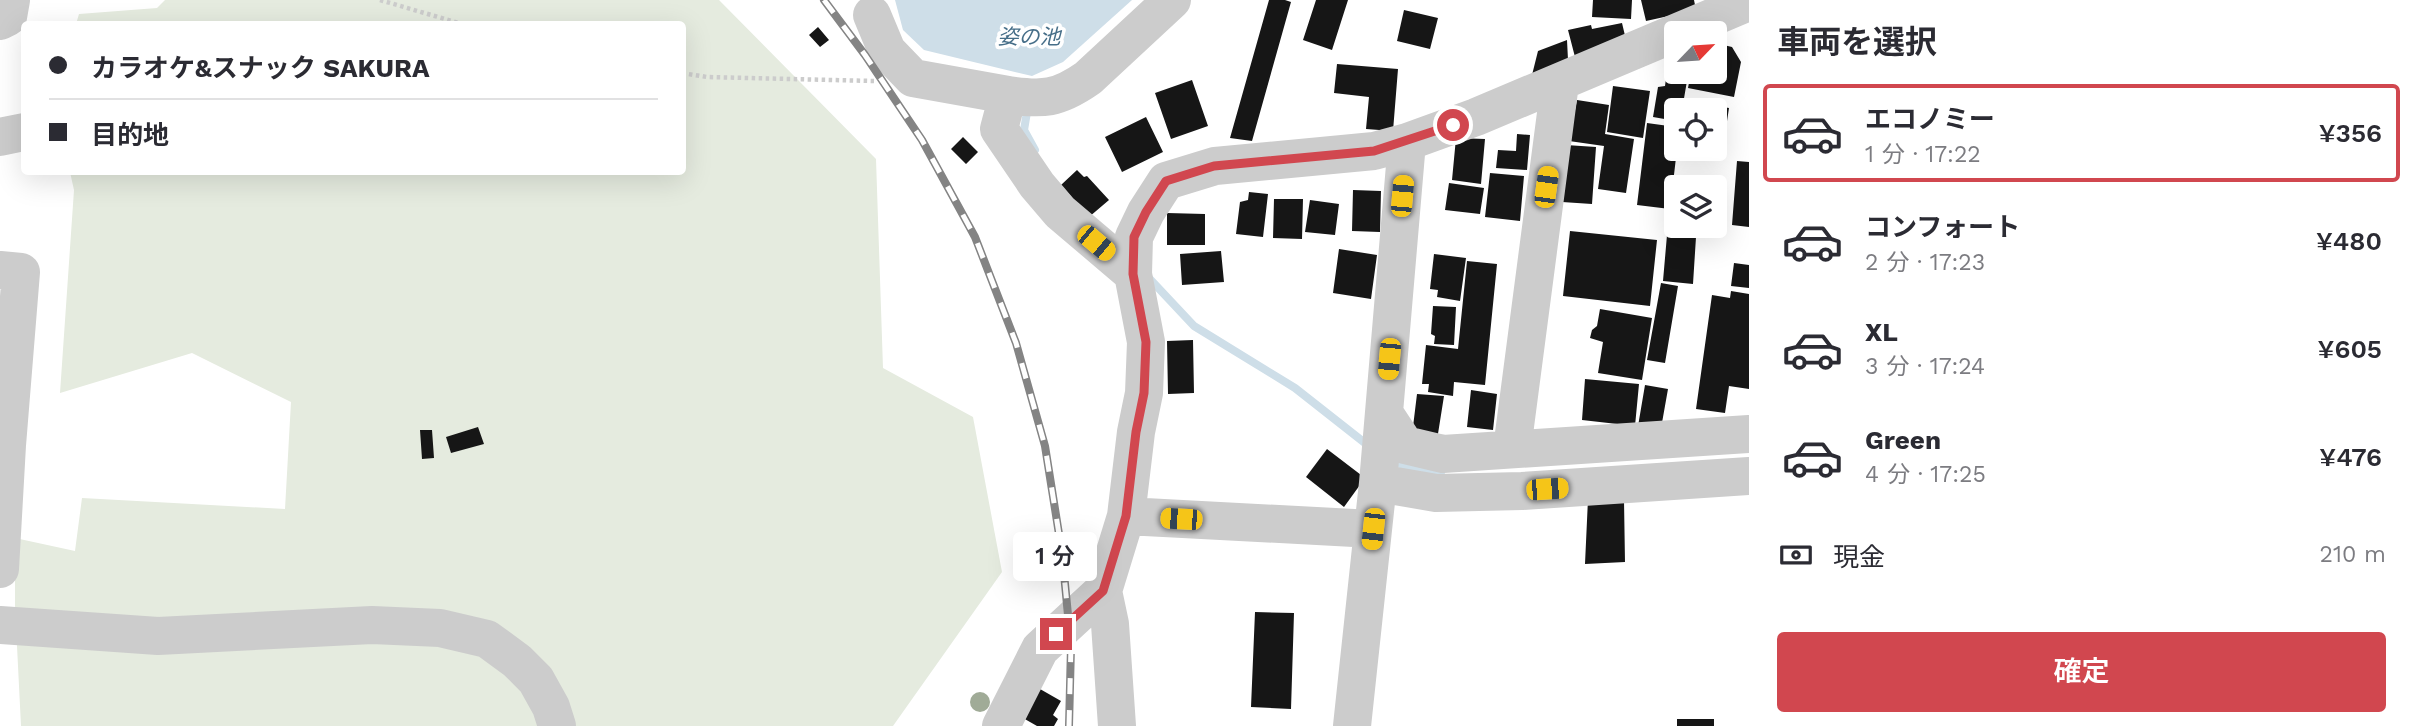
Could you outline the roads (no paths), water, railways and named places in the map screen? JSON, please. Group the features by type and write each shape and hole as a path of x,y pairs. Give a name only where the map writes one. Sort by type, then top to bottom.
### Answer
{"street":[{"path":"0,21 8,17 13,3 11,0"},
{"path":"872,15 887,51 913,78 1039,99 1057,96 1088,78 1172,0"},
{"path":"1117,726 1110,624 1103,591 1126,516 1136,432 1144,393 1146,342 1133,274 1134,237 1166,181 1214,166 1374,151 1407,142 1560,83 1749,2"},
{"path":"1512,449 1560,83"},
{"path":"1008,95 999,129 1037,185 1059,212 1133,274"},
{"path":"0,137 21,133"},
{"path":"1352,726 1378,483 1407,142"},
{"path":"0,270 21,272 0,569"},
{"path":"1384,413 1405,445 1443,454 1749,434"},
{"path":"1378,483 1448,493 1521,491 1749,476"},
{"path":"1126,516 1373,529"},
{"path":"1001,726 1040,649 1103,591"},
{"path":"0,625 158,636 372,625 440,628 487,639 517,661 536,680 551,707 557,726"}],"water":[{"name":"姿の池","path":"895,0 1132,0 1063,62 1032,76 924,50 903,30"}],"waterway":[{"path":"1028,106 1024,130 1035,150"},
{"path":"1148,277 1194,326 1295,388 1370,447"},
{"path":"1389,461 1441,475"}],"railway":[{"path":"824,0 922,140 975,237 1016,343 1045,446 1062,553 1071,646 1069,726"}]}
